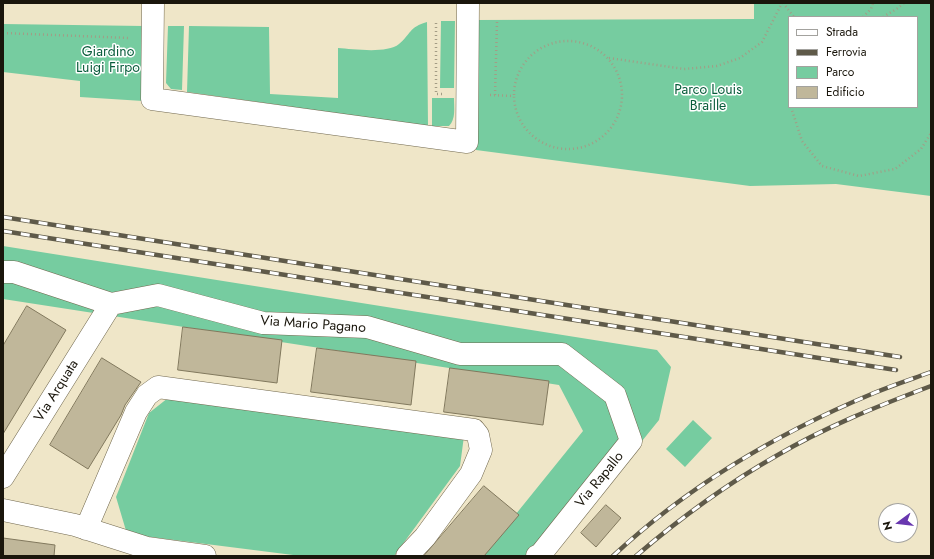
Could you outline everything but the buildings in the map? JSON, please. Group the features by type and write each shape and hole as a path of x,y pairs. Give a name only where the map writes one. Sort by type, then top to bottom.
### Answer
{"street":[{"path":"153,3 152,99 467,142 468,3"},
{"name":"Via Mario Pagano","path":"3,272 14,272 111,304 158,296 263,323 367,327 460,354 562,354 615,395"},
{"name":"Via Arquata","path":"3,477 111,304"},
{"path":"86,529 136,412 147,395 158,387 474,430 478,435 481,450 471,474 425,537 408,556"},
{"name":"Via Rapallo","path":"537,556 545,549 632,441 615,395"},
{"path":"3,510 86,529 147,548 204,556"}],"path":[{"path":"608,58 618,73 622,90 621,107 614,123 603,137 588,146 571,149 559,148 538,140 525,128 517,113 513,96 516,80 522,64 534,52 548,44 564,40 580,42 595,48 608,58 684,69 717,66 740,58 762,42 783,3 793,16"},
{"path":"864,16 871,9 874,3"},
{"path":"885,16 904,3"},
{"path":"495,95 497,22"},
{"path":"3,33 152,39"},
{"path":"791,108 802,141 822,166 859,176 895,169 921,149 931,133"}],"green space":[{"name":"Parco Louis Braille","path":"754,3 931,3 931,196 836,184 750,186 476,150 477,20 754,19"},
{"path":"441,21 455,21 454,88 440,88"},
{"path":"427,22 428,126 187,92 189,26 269,27 270,94 338,98 338,48 378,50 394,47 399,44 413,29"},
{"name":"Giardino Luigi Firpo","path":"3,24 143,26 143,101 80,97 80,81 3,72"},
{"path":"168,26 184,26 182,90 171,89 166,83"},
{"path":"432,98 454,98 454,117 449,126 432,126"},
{"path":"3,246 657,350 671,367 659,420 549,556 482,556 583,431 559,385 3,299"},
{"path":"168,398 464,436 460,466 394,556 301,556 127,534 116,497 149,413"},
{"path":"693,420 712,438 685,467 666,449"}],"railway":[{"path":"3,217 900,357"},
{"path":"3,231 896,370"},
{"path":"613,556 672,506 736,463 770,443 839,408 881,390 931,372"},
{"path":"636,556 704,503 740,478 795,445 872,409 931,386"}]}
